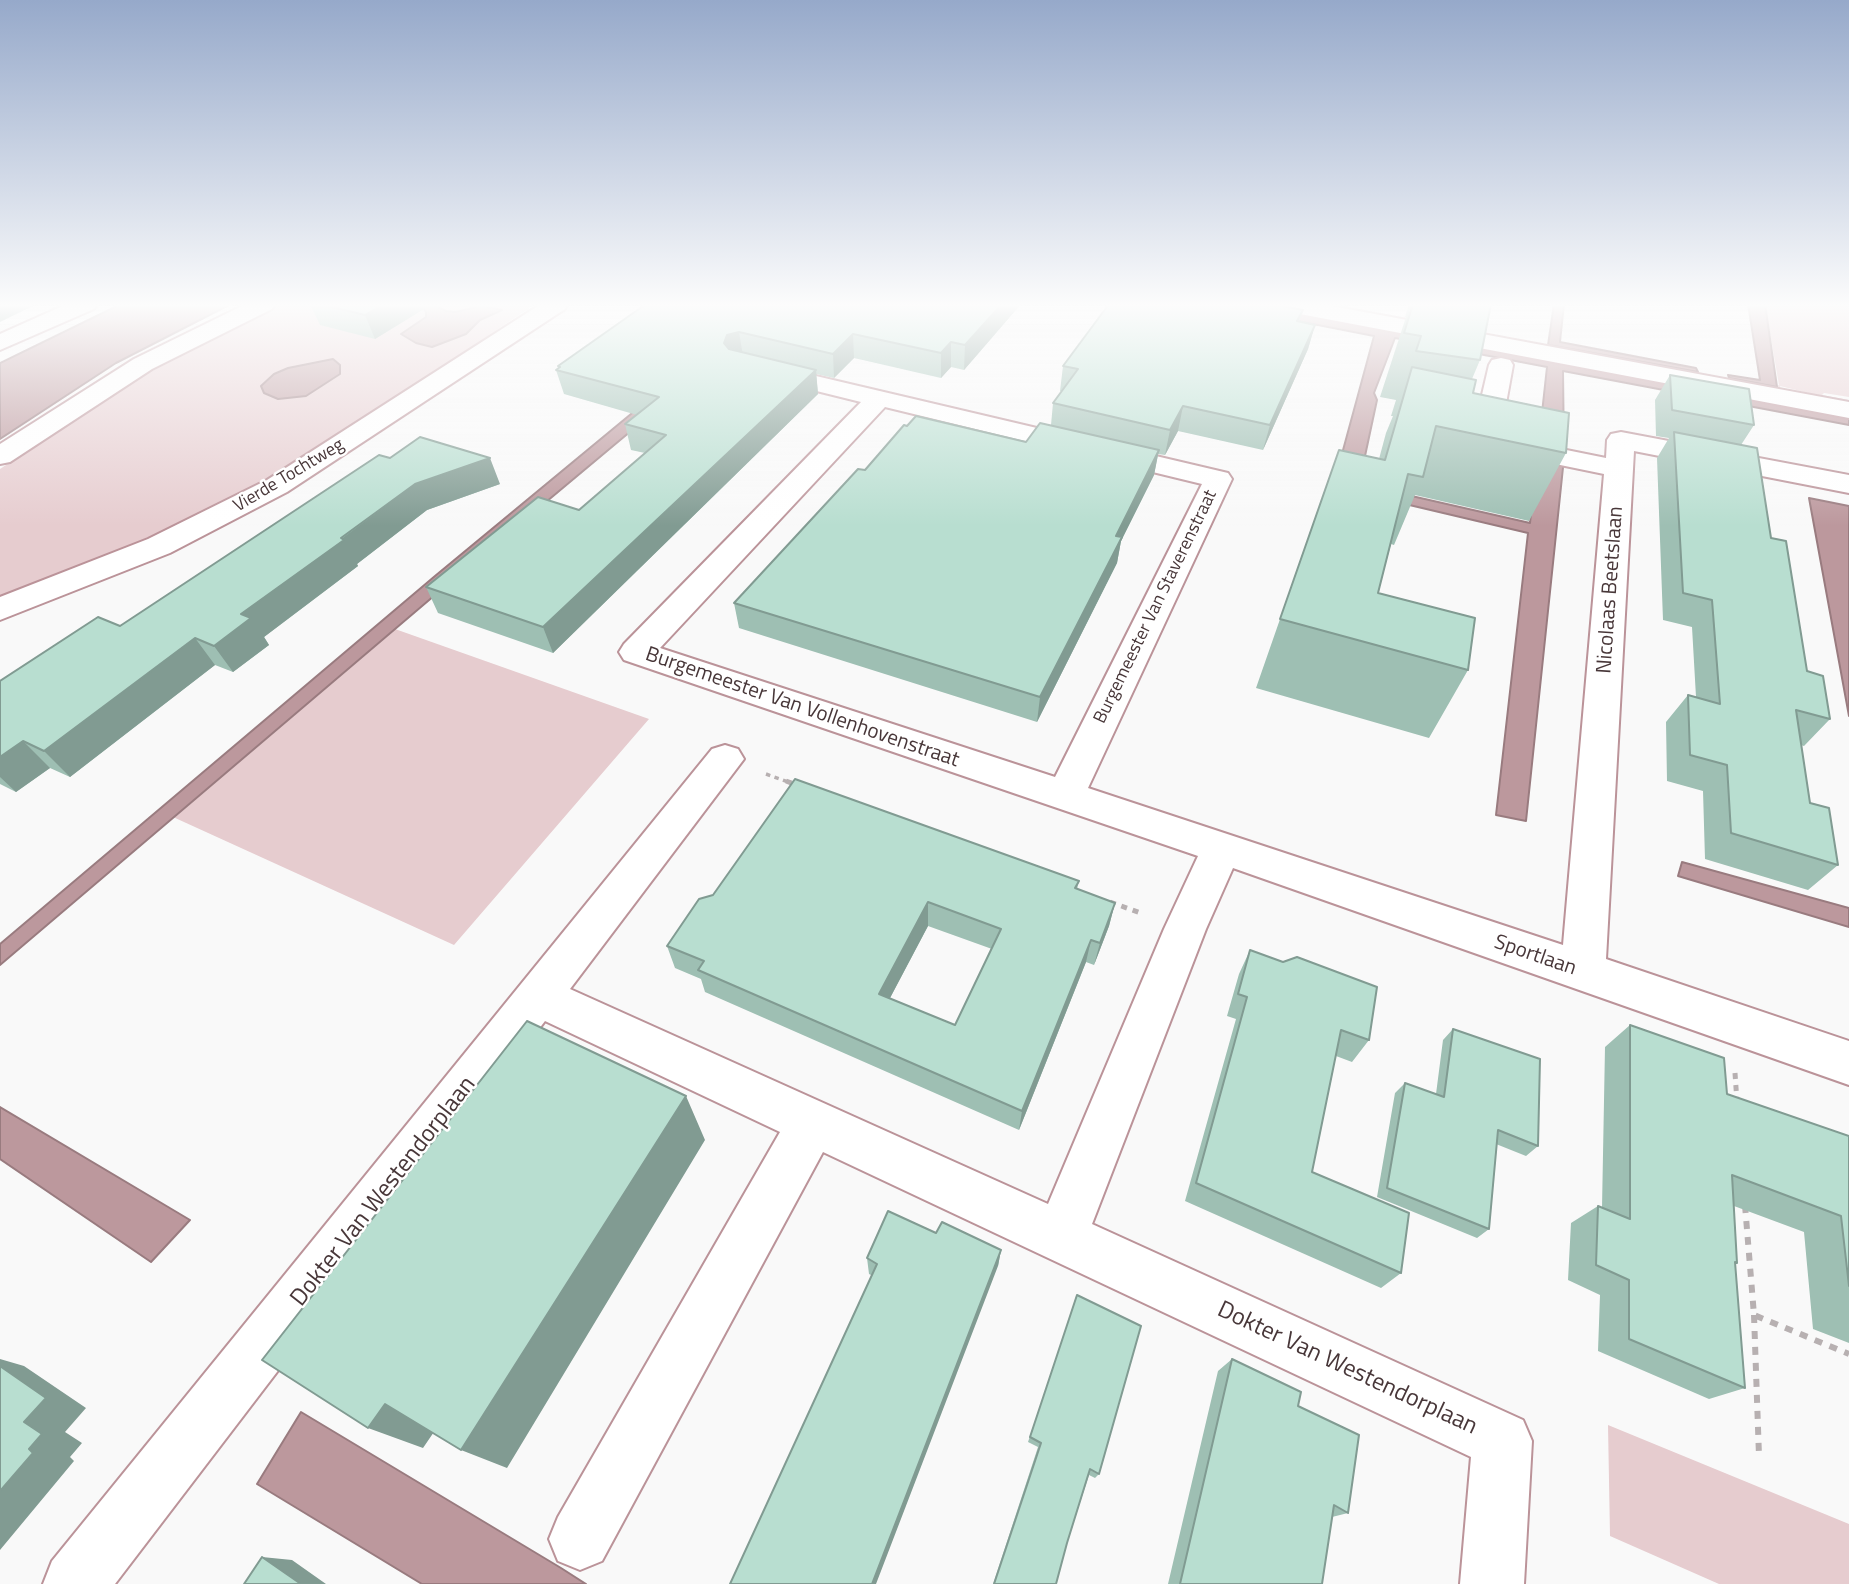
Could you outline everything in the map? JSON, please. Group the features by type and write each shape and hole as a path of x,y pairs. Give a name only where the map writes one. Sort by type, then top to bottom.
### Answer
{"street":[{"path":"0,456 121,378"},
{"name":"Vierde Tochtweg","path":"0,609 159,546 277,486 443,378"},
{"name":"Burgemeester Van Staverenstraat","path":"794,378 1218,479 1065,797"},
{"path":"1496,378 1472,439 1620,469"},
{"path":"1678,378 1849,410"},
{"name":"Burgemeester Van Vollenhovenstraat","path":"879,398 636,652 1221,850"},
{"name":"Nicolaas Beetslaan","path":"1583,973 1621,440 1849,485"},
{"name":"Dokter Van Westendorplaan","path":"75,1584 725,759"},
{"path":"1061,1237 1185,929 1221,850"},
{"name":"Sportlaan","path":"1221,850 1346,890 1849,1063"},
{"name":"Dokter Van Westendorplaan","path":"538,996 1502,1441 1492,1584"},
{"path":"580,1539 813,1122"}],"path":[{"path":"725,759 802,787"},
{"path":"1108,901 1185,929"},
{"path":"1731,1023 1737,1107"},
{"path":"1744,1190 1754,1315 1759,1456"},
{"path":"1754,1315 1849,1354"}],"shaded area":[{"path":"0,378 93,378 0,439"},
{"path":"137,378 426,378 267,483 175,530 0,600 0,469"},
{"path":"270,378 334,378 306,396 278,399 264,393 261,386"},
{"path":"675,378 695,378 0,965 0,944 435,576"},
{"path":"1363,378 1380,378 1374,393 1377,400 1359,484 1530,523 1546,378 1563,378 1564,458 1526,821 1496,815 1528,533 1333,487"},
{"path":"1600,378 1643,378 1849,417 1849,425"},
{"path":"1729,378 1773,387 1779,385 1778,378 1849,378 1849,397 1824,393 1822,395 1849,400 1849,403 1780,386 1781,390 1729,383"},
{"path":"1729,378 1747,378 1760,380 1760,378 1776,378 1777,387"},
{"path":"1809,498 1849,506 1849,716"},
{"path":"395,629 649,719 454,945 173,817"},
{"path":"1682,862 1849,908 1849,927 1678,876"},
{"path":"0,1107 190,1220 151,1262 0,1159"},
{"path":"301,1412 586,1584 422,1584 257,1484"},
{"path":"1608,1425 1849,1524 1849,1584 1719,1584 1610,1536"}],"building":[{"path":"586,378 808,378 543,627 426,587 538,497 579,510 666,435 625,424 659,397"},
{"path":"1071,378 1291,378 1270,425 1183,406 1170,430 1053,403"},
{"path":"1409,378 1476,380 1473,393 1569,413 1566,453 1436,426 1423,477 1408,474 1378,593 1475,618 1468,670 1280,619 1339,450 1385,460"},
{"path":"1670,378 1686,378 1749,389 1754,425 1672,410"},
{"path":"916,416 1026,442 1040,423 1159,450 1116,536 1122,537 1040,697 734,603 858,469 865,470 904,425 907,426"},
{"path":"1674,432 1757,448 1771,538 1786,541 1807,671 1823,676 1830,719 1796,710 1810,803 1829,808 1838,865 1731,833 1727,765 1690,755 1688,695 1720,704 1712,600 1683,593"},
{"path":"420,437 490,458 415,484 341,538 344,540 241,614 251,618 214,646 195,638 44,751 23,741 0,757 0,681 98,617 120,626 379,455 390,458"},
{"path":"795,779 1079,881 1075,888 1115,903 1100,943 1091,940 1022,1111 698,970 704,961 667,946 699,899 713,895","holes":["928,902 1001,929 955,1025 879,994"]},
{"path":"1250,950 1283,962 1297,957 1377,987 1369,1040 1341,1030 1312,1172 1409,1213 1401,1273 1196,1183 1247,997 1238,994"},
{"path":"527,1021 686,1096 461,1450 385,1404 368,1428 262,1360"},
{"path":"1630,1025 1724,1058 1727,1094 1849,1136 1849,1286 1841,1216 1732,1175 1737,1263 1735,1262 1745,1388 1629,1339 1629,1280 1596,1265 1598,1206 1630,1219"},
{"path":"1453,1029 1540,1059 1538,1146 1498,1130 1489,1229 1387,1188 1405,1083 1444,1097"},
{"path":"888,1211 936,1233 942,1222 1001,1250 872,1584 730,1584 877,1264 867,1258"},
{"path":"1077,1295 1141,1326 1099,1474 1090,1469 1056,1584 994,1584 1041,1443 1030,1437"},
{"path":"1232,1359 1301,1392 1298,1406 1359,1435 1348,1513 1334,1505 1322,1584 1180,1584"},
{"path":"0,1366 46,1398 24,1422 42,1434 29,1449 33,1453 0,1491"},
{"path":"262,1557 301,1584 244,1584"}]}
